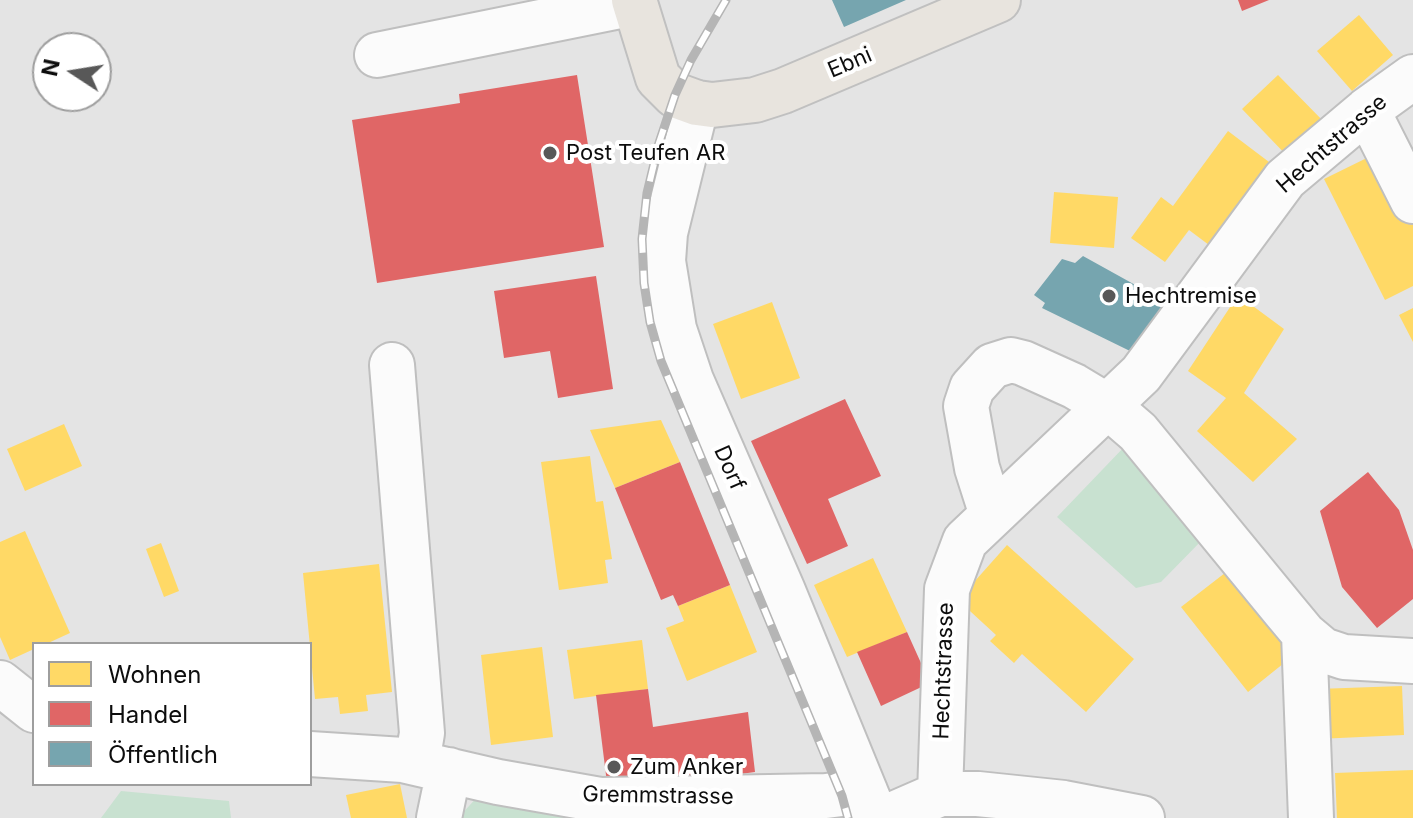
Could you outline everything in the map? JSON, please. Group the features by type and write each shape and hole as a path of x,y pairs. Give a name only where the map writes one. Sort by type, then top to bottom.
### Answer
{"main road":[{"name":"Ebni","path":"697,103 730,103 783,91 998,0"},
{"path":"634,2 658,78 675,95 697,103"}],"street":[{"path":"377,55 634,2"},
{"name":"Hechtstrasse","path":"940,794 947,589 965,541 1141,374 1285,179 1367,110 1413,77"},
{"name":"Dorf","path":"697,103 665,233 663,261 674,329 691,380 875,809"},
{"path":"1367,110 1413,201"},
{"path":"992,515 977,468 966,406 972,388 992,366 1011,360 1074,386 1109,407 1138,432 1304,634 1323,650 1344,657 1413,661"},
{"path":"392,365 422,733 433,766 439,818"},
{"path":"1304,634 1311,818"},
{"path":"0,683 32,708"},
{"name":"Gremmstrasse","path":"312,754 433,766 498,782 600,800 826,796 875,809 940,794"},
{"path":"940,794 1015,796 1142,818"}],"green space":[{"path":"1126,445 1206,536 1161,582 1136,588 1057,517"},
{"path":"121,791 229,801 231,818 101,818"},
{"path":"480,794 596,818 458,818"}],"building: Wohnen":[{"path":"1359,15 1393,55 1352,91 1317,51"},
{"path":"1278,75 1327,125 1291,160 1242,109"},
{"path":"1228,131 1273,165 1213,248 1189,230 1165,262 1131,238 1161,197 1173,206"},
{"path":"1379,152 1413,219 1413,286 1385,300 1324,179"},
{"path":"1054,192 1118,197 1114,248 1050,243"},
{"path":"1238,295 1284,329 1244,393 1297,439 1253,482 1197,431 1226,398 1188,371"},
{"path":"772,302 800,378 741,399 713,324"},
{"path":"1413,308 1413,342 1399,315"},
{"path":"661,420 680,462 615,488 590,430"},
{"path":"64,424 82,466 25,491 7,449"},
{"path":"590,456 596,502 603,501 612,559 605,560 608,583 559,590 541,462"},
{"path":"25,531 70,633 50,642 32,642 32,650 10,660 0,637 0,542"},
{"path":"161,543 179,591 164,597 146,549"},
{"path":"1007,545 1134,659 1086,712 1022,654 1014,663 990,641 996,635 958,600"},
{"path":"873,558 907,632 847,657 814,585"},
{"path":"379,564 392,692 366,695 368,711 340,714 338,697 315,699 312,642 310,642 303,573"},
{"path":"1234,566 1299,651 1248,692 1181,607"},
{"path":"730,585 757,652 687,681 666,628 684,621 678,606"},
{"path":"642,640 648,689 574,699 567,650"},
{"path":"542,647 553,737 491,745 481,655"},
{"path":"1402,686 1404,735 1318,739 1317,689"},
{"path":"1413,770 1413,818 1337,818 1335,773"},
{"path":"400,784 407,818 351,818 346,795"}],"building: Handel":[{"path":"1238,0 1269,0 1242,11"},
{"path":"577,75 604,247 377,283 352,120 460,103 459,94"},
{"path":"596,276 613,389 558,398 550,351 504,358 494,291"},
{"path":"845,399 881,476 828,499 848,546 807,564 751,441"},
{"path":"680,462 730,585 678,606 673,595 661,600 615,488"},
{"path":"1368,472 1399,510 1413,550 1413,599 1377,628 1342,587 1320,511"},
{"path":"907,632 930,683 881,706 857,652"},
{"path":"648,689 653,727 748,712 755,772 660,785 658,776 607,783 596,695"}],"building: Öffentlich":[{"path":"832,0 906,0 844,27"},
{"path":"1083,256 1166,302 1130,351 1042,308 1045,303 1034,295 1062,259 1075,263"}],"railway":[{"path":"726,0 691,60 659,143 647,193 642,239 644,283 650,322 661,361 842,796 848,818"}],"place":[{"name":"Post Teufen AR","path":"550,153"},
{"name":"Hechtremise","path":"1109,296"},
{"name":"Zum Anker","path":"614,767"}]}
